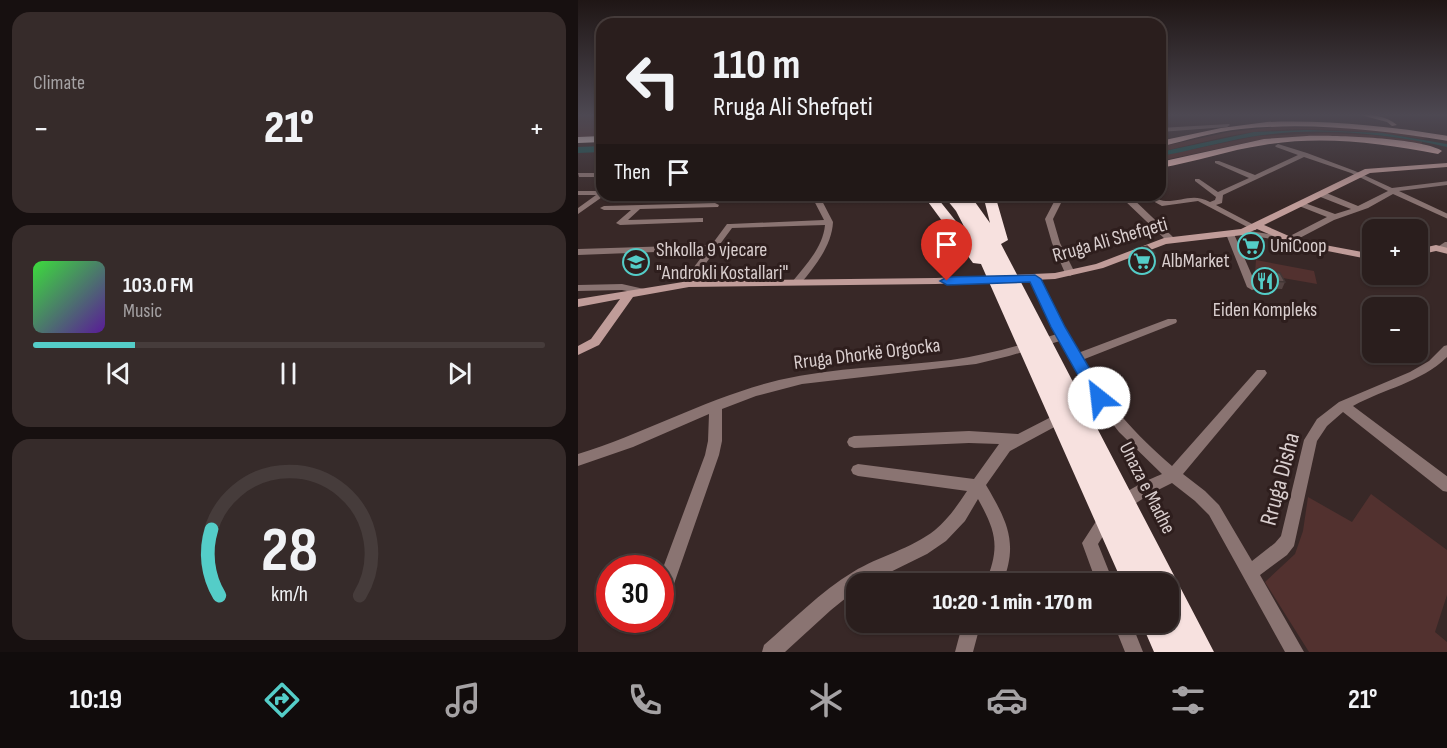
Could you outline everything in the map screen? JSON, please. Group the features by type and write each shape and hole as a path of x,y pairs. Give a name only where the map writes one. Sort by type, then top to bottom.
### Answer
{"highway":[{"path":"934,201 974,253 998,269"},
{"path":"953,201 998,269"},
{"name":"Unaza e Madhe","path":"968,201 982,220 998,269 1042,379 1133,573"},
{"path":"990,201 997,228 998,269"},
{"name":"Unaza e Madhe","path":"998,269 1085,426 1158,573"},
{"path":"1179,615 1198,652"},
{"path":"1161,633 1170,652"}],"main road":[{"path":"1166,164 1255,144"},
{"name":"Rruga Ali Shefqeti","path":"578,303 686,284 1035,279 1099,266 1170,239 1230,234 1251,228 1359,174 1383,168 1448,165"},
{"path":"1251,228 1289,240 1362,255"},
{"path":"1428,251 1446,248"},
{"path":"578,351 595,342 636,292"}],"street":[{"path":"1278,146 1359,174 1448,217"},
{"path":"1218,195 1306,154"},
{"path":"1228,157 1217,162 1256,178"},
{"path":"579,175 596,175"},
{"path":"1197,180 1218,195 1219,201 1210,205"},
{"path":"1157,201 1162,204 1199,199 1251,228 1289,240 1335,217 1365,206 1392,190 1448,183"},
{"path":"578,193 596,193"},
{"path":"1320,194 1356,208"},
{"path":"581,210 596,198"},
{"path":"797,282 817,256 829,222 818,201"},
{"path":"1060,201 1049,219 1056,243 1070,273"},
{"path":"1130,201 1170,239"},
{"path":"581,210 715,204"},
{"path":"1302,204 1335,217"},
{"path":"638,207 620,223 700,220"},
{"path":"686,284 730,226 829,222"},
{"path":"1230,234 1252,287"},
{"path":"578,252 706,248"},
{"path":"1035,279 1063,336 1099,398 1133,440 1214,510 1295,652"},
{"path":"578,288 622,287 636,292"},
{"path":"1077,358 1172,321"},
{"name":"Rruga Dhorkë Orgocka","path":"578,460 778,385 845,372 976,360 1017,351 1063,336"},
{"name":"Rruga Disha","path":"1251,572 1281,549 1288,540 1311,440 1317,427 1326,416 1343,405 1422,372 1448,350"},
{"path":"1102,573 1090,543 1108,515 1145,489 1173,475 1261,373"},
{"path":"771,652 839,592 860,577 926,546 942,534 979,486 995,457 1018,439 1099,398"},
{"path":"1343,405 1448,486"},
{"path":"674,561 712,455 715,441 716,407"},
{"path":"854,442 969,437 1018,439"},
{"path":"858,470 979,486"},
{"path":"979,486 994,510 1003,539 1002,562 998,573"},
{"path":"964,652 969,633"},
{"path":"1126,633 1134,652"}],"shaded area":[{"path":"1172,144 1194,144 1166,151 1166,146"},
{"path":"1216,144 1238,144 1166,160 1166,155"},
{"path":"1256,260 1314,271 1317,284 1255,273"},
{"path":"1371,494 1447,550 1447,595 1435,632 1447,642 1447,652 1309,652 1265,582 1295,554 1303,531 1308,497 1352,522"}],"water":[{"path":"1196,144 1215,144 1166,155 1166,151"}],"building":[{"path":"1147,246 1155,253 1142,256 1134,249"},
{"path":"1257,268 1280,273 1285,282 1262,280"}],"waterway":[{"path":"578,150 596,149"}],"place":[{"name":"UniCoop","path":"1251,246"},
{"name":"AlbMarket","path":"1142,261"},
{"name":"Shkolla 9 vjecare \"Androkli Kostallari\"","path":"636,262"},
{"name":"Eiden Kompleks","path":"1265,281"}],"route":[{"path":"947,281 1035,279 1058,327 1099,398"}]}
